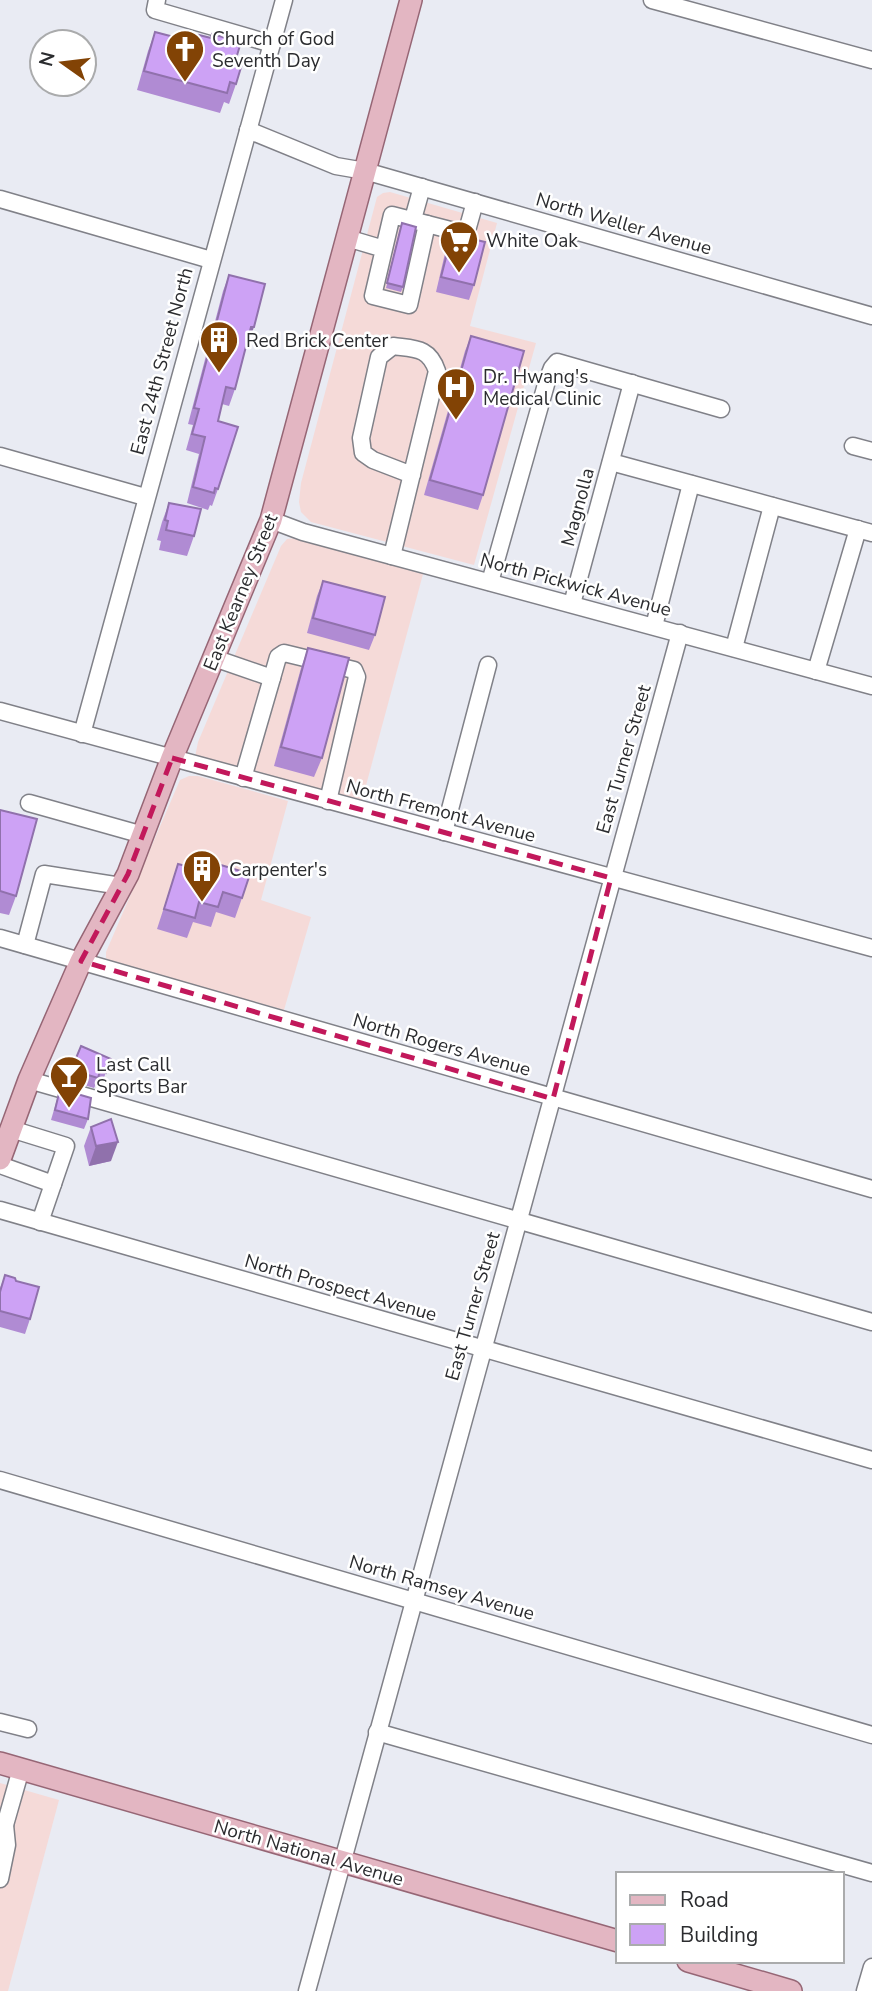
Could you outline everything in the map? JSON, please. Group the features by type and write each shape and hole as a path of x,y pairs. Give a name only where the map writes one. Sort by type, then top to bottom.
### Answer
{"main road":[{"name":"East Kearney Street","path":"0,1159 29,1080 80,961 121,887 271,520 411,0"},
{"name":"North National Avenue","path":"0,1763 616,1940"},
{"path":"695,1963 791,1991"}],"street":[{"path":"157,0 155,10 272,44"},
{"name":"East 24th Street North","path":"82,734 145,497 284,0"},
{"path":"652,0 872,60"},
{"name":"North Weller Avenue","path":"248,130 336,166 365,171 872,316"},
{"path":"422,187 420,222 418,241 408,283 409,305 373,296 380,276 392,215 420,222 466,234 475,202"},
{"path":"0,199 211,260"},
{"path":"347,237 387,245"},
{"path":"392,556 412,475 437,371 433,358 421,350 393,346 379,357 361,438 363,453 373,460 412,475"},
{"path":"490,582 552,368 557,362 721,409"},
{"name":"Magnolla","path":"572,604 632,383"},
{"path":"853,446 872,451"},
{"path":"0,456 145,497"},
{"path":"611,462 865,531 816,670"},
{"path":"654,626 691,484"},
{"path":"734,648 772,506"},
{"name":"North Pickwick Avenue","path":"271,520 303,532 872,686"},
{"name":"East Turner Street","path":"307,1991 412,1600 680,633"},
{"path":"243,778 278,657 285,653 343,666 354,670 358,677 328,801"},
{"path":"214,658 272,678"},
{"path":"444,832 488,665"},
{"name":"North Fremont Avenue","path":"0,711 872,948"},
{"path":"29,803 143,835"},
{"path":"25,945 44,874 121,887"},
{"name":"North Rogers Avenue","path":"0,938 872,1189"},
{"path":"29,1080 872,1322"},
{"path":"11,1129 66,1146 40,1222"},
{"path":"0,1165 53,1184"},
{"name":"North Prospect Avenue","path":"0,1210 872,1460"},
{"name":"North Ramsey Avenue","path":"0,1480 872,1735"},
{"path":"0,1722 28,1729"},
{"path":"377,1732 872,1873"},
{"path":"0,1879 7,1845 3,1824 21,1769"},
{"path":"865,1991 872,1967"}],"highlighted area":[{"path":"172,758 611,878 553,1099 81,961 128,874"}],"shaded area":[{"path":"390,192 497,223 470,326 536,343 474,565 311,522 301,512 301,483 377,197"},
{"path":"296,538 423,574 361,804 195,757 198,742 281,546 287,539"},
{"path":"198,776 288,801 261,900 311,917 284,1010 112,962 106,958 106,952 180,780"},
{"path":"0,1783 59,1800 8,1991 0,1991"}],"building":[{"path":"155,32 197,43 199,35 211,38 212,34 241,42 235,62 242,64 236,84 230,82 227,93 144,71"},
{"path":"402,223 416,227 403,287 387,283"},
{"path":"452,234 485,242 474,285 441,277"},
{"name":"Red Brick Center","path":"229,275 265,284 235,389 226,387 218,421 238,427 218,489 215,488 214,493 193,487 205,437 192,434 199,409 194,408"},
{"path":"471,336 524,351 483,495 430,480"},
{"path":"169,503 201,509 194,536 166,530"},
{"path":"323,581 385,597 375,635 313,618"},
{"path":"308,648 349,658 322,758 281,747"},
{"path":"0,810 37,819 16,896 0,891"},
{"path":"178,864 218,874 221,865 250,874 242,898 223,892 218,907 199,902 195,918 164,909"},
{"path":"81,1046 111,1059 106,1073 100,1071 98,1078 71,1070"},
{"path":"60,1089 91,1098 88,1119 55,1110"},
{"path":"111,1119 118,1142 96,1146 91,1127"},
{"path":"5,1275 39,1287 30,1319 0,1311 0,1292"}],"place":[{"name":"Church of God Seventh Day","path":"185,83"},
{"name":"White Oak","path":"459,274"},
{"name":"Red Brick Center","path":"219,374"},
{"name":"Dr. Hwang's Medical Clinic","path":"456,421"},
{"name":"Carpenter's","path":"202,903"},
{"name":"Last Call Sports Bar","path":"69,1109"}]}
